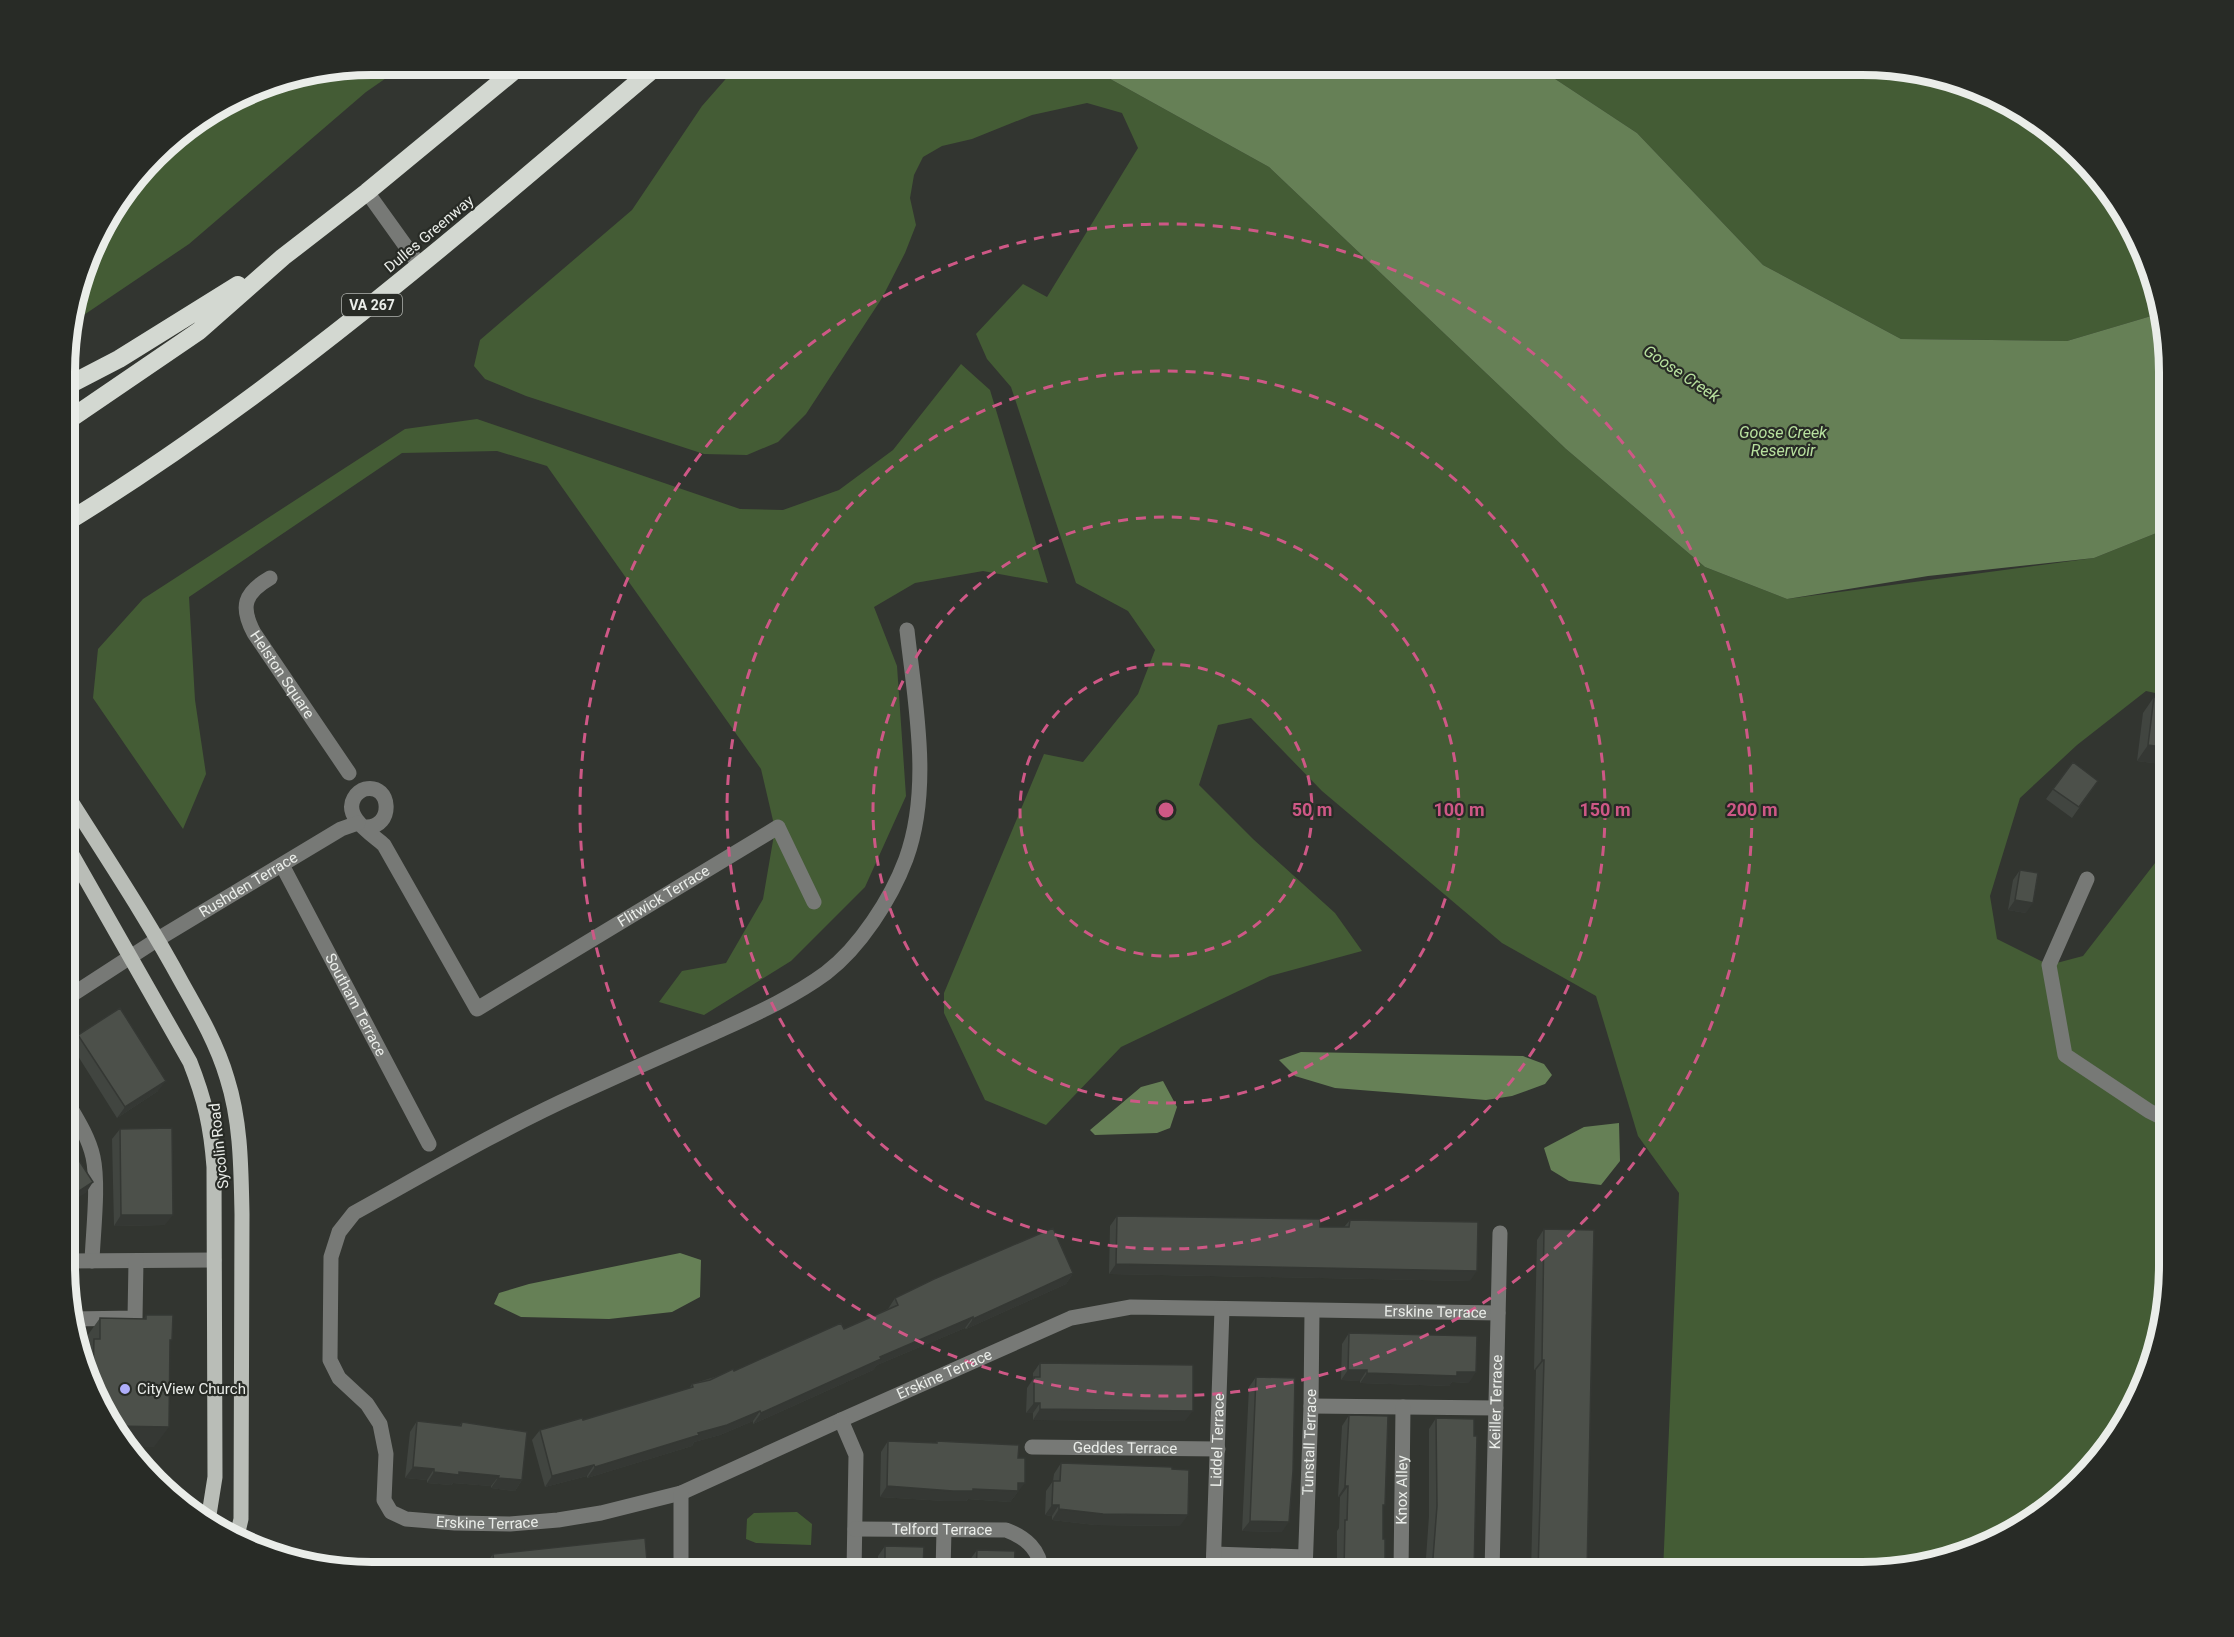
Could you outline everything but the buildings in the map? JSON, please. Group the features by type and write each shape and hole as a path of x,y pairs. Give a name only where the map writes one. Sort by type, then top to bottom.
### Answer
{"highway":[{"path":"75,416 199,331 283,257 367,192 508,75"},
{"name":"Dulles Greenway","path":"75,517 189,443 345,327 646,75"},
{"path":"75,382 119,359 283,257"}],"main road":[{"name":"Sycolin Road","path":"75,808 158,939 216,1047 235,1107 239,1136 242,1214 241,1519 238,1530"},
{"name":"Sycolin Road","path":"75,860 190,1062 204,1097 212,1132 215,1477 209,1513"}],"street":[{"path":"367,192 420,266"},
{"name":"Helston Square","path":"270,578 260,584 247,600 247,618 254,633 349,773 370,789 380,793 387,802 387,812 381,823 384,845"},
{"name":"Erskine Terrace","path":"907,630 920,747 920,799 906,858 882,907 857,943 827,972 772,1007 499,1131 354,1213 339,1232 331,1257 330,1360 339,1378 367,1404 380,1424 386,1454 384,1500 391,1512 406,1518 455,1523 510,1524 601,1513 681,1493 1071,1318 1131,1307 1498,1314"},
{"name":"Helston Square","path":"349,773 357,815 384,845 477,1009"},
{"path":"370,789 364,789 357,815 372,828 381,823"},
{"name":"Rushden Terrace","path":"75,993 158,939 341,830 357,815"},
{"name":"Flitwick Terrace","path":"477,1009 778,827 814,902"},
{"name":"Southam Terrace","path":"282,865 429,1144"},
{"path":"2087,879 2049,965 2065,1054 2159,1116"},
{"path":"75,1122 93,1157 92,1261"},
{"name":"Keiller Terrace","path":"1492,1562 1500,1233"},
{"path":"75,1262 214,1260"},
{"path":"80,1318 135,1318 136,1261"},
{"name":"Liddel Terrace","path":"1214,1562 1222,1309"},
{"name":"Tunstall Terrace","path":"1305,1562 1312,1311"},
{"path":"1311,1406 1496,1408"},
{"name":"Knox Alley","path":"1401,1562 1403,1407"},
{"path":"840,1420 856,1455 854,1562"},
{"name":"Geddes Terrace","path":"1032,1447 1218,1449"},
{"path":"681,1493 681,1562"},
{"name":"Telford Terrace","path":"855,1529 1006,1530 1020,1535 1034,1548 1040,1562"},
{"path":"943,1562 944,1530"},
{"path":"1214,1554 1280,1562"}],"shaded area":[{"path":"391,75 366,92 189,244 81,317 85,295 98,259 125,207 162,162 191,136 241,106 295,85 353,76"},
{"path":"729,75 1103,75 1269,167 1566,449 1705,567 1787,599 2094,558 2159,532 2159,694 2146,691 2077,745 2020,798 1990,896 1997,939 2049,965 2083,956 2159,858 2159,1265 2156,1303 2149,1342 2128,1396 2098,1446 2072,1475 2043,1501 2010,1522 1975,1539 1939,1552 1900,1559 1862,1562 1663,1562 1679,1193 1638,1136 1596,996 1502,943 1322,791 1251,718 1218,725 1199,785 1253,839 1335,913 1362,951 1270,976 1121,1047 1046,1125 985,1100 944,1013 944,993 1044,754 1083,762 1138,694 1155,650 1128,611 1076,583 1011,387 987,359 976,334 1023,284 1047,297 1138,148 1122,113 1087,103 1032,115 972,139 942,146 923,157 914,175 910,198 916,225 905,253 882,298 806,414 778,442 747,455 704,454 526,396 485,379 474,366 480,340 632,210 702,106"},
{"path":"1549,75 1862,75 1920,81 1957,91 1993,106 2027,125 2058,149 2085,176 2109,207 2128,241 2143,277 2153,315 2067,341 1901,339 1763,265 1637,133"},
{"path":"961,364 990,390 1048,583 983,571 915,583 874,607 897,666 906,796 865,887 791,961 704,1015 659,1002 682,971 726,963 763,899 775,829 761,769 547,466 497,451 402,453 189,597 195,700 206,774 183,829 93,698 98,649 143,599 405,429 477,419 740,509 783,510 839,490 893,450"},
{"path":"797,1512 812,1524 811,1545 756,1543 746,1539 747,1519 754,1513"}],"water":[{"name":"Goose Creek Reservoir","path":"1103,75 1549,75 1637,133 1763,265 1901,339 2067,341 2153,315 2159,372 2159,532 2094,558 1928,576 1787,599 1705,567 1566,449 1269,167"},
{"path":"1301,1052 1523,1056 1544,1064 1552,1075 1545,1084 1512,1096 1486,1100 1335,1088 1295,1076 1279,1060"},
{"path":"1163,1081 1177,1107 1170,1128 1157,1133 1095,1135 1090,1130 1141,1087"},
{"path":"1619,1123 1620,1161 1601,1185 1569,1181 1551,1170 1544,1148 1584,1127"},
{"path":"680,1253 701,1260 700,1297 672,1312 609,1319 521,1317 494,1304 499,1293 529,1284"}],"place":[{"name":"CityView Church","path":"125,1389"}],"water label":[{"name":"Goose Creek","path":"1682,373"}]}
